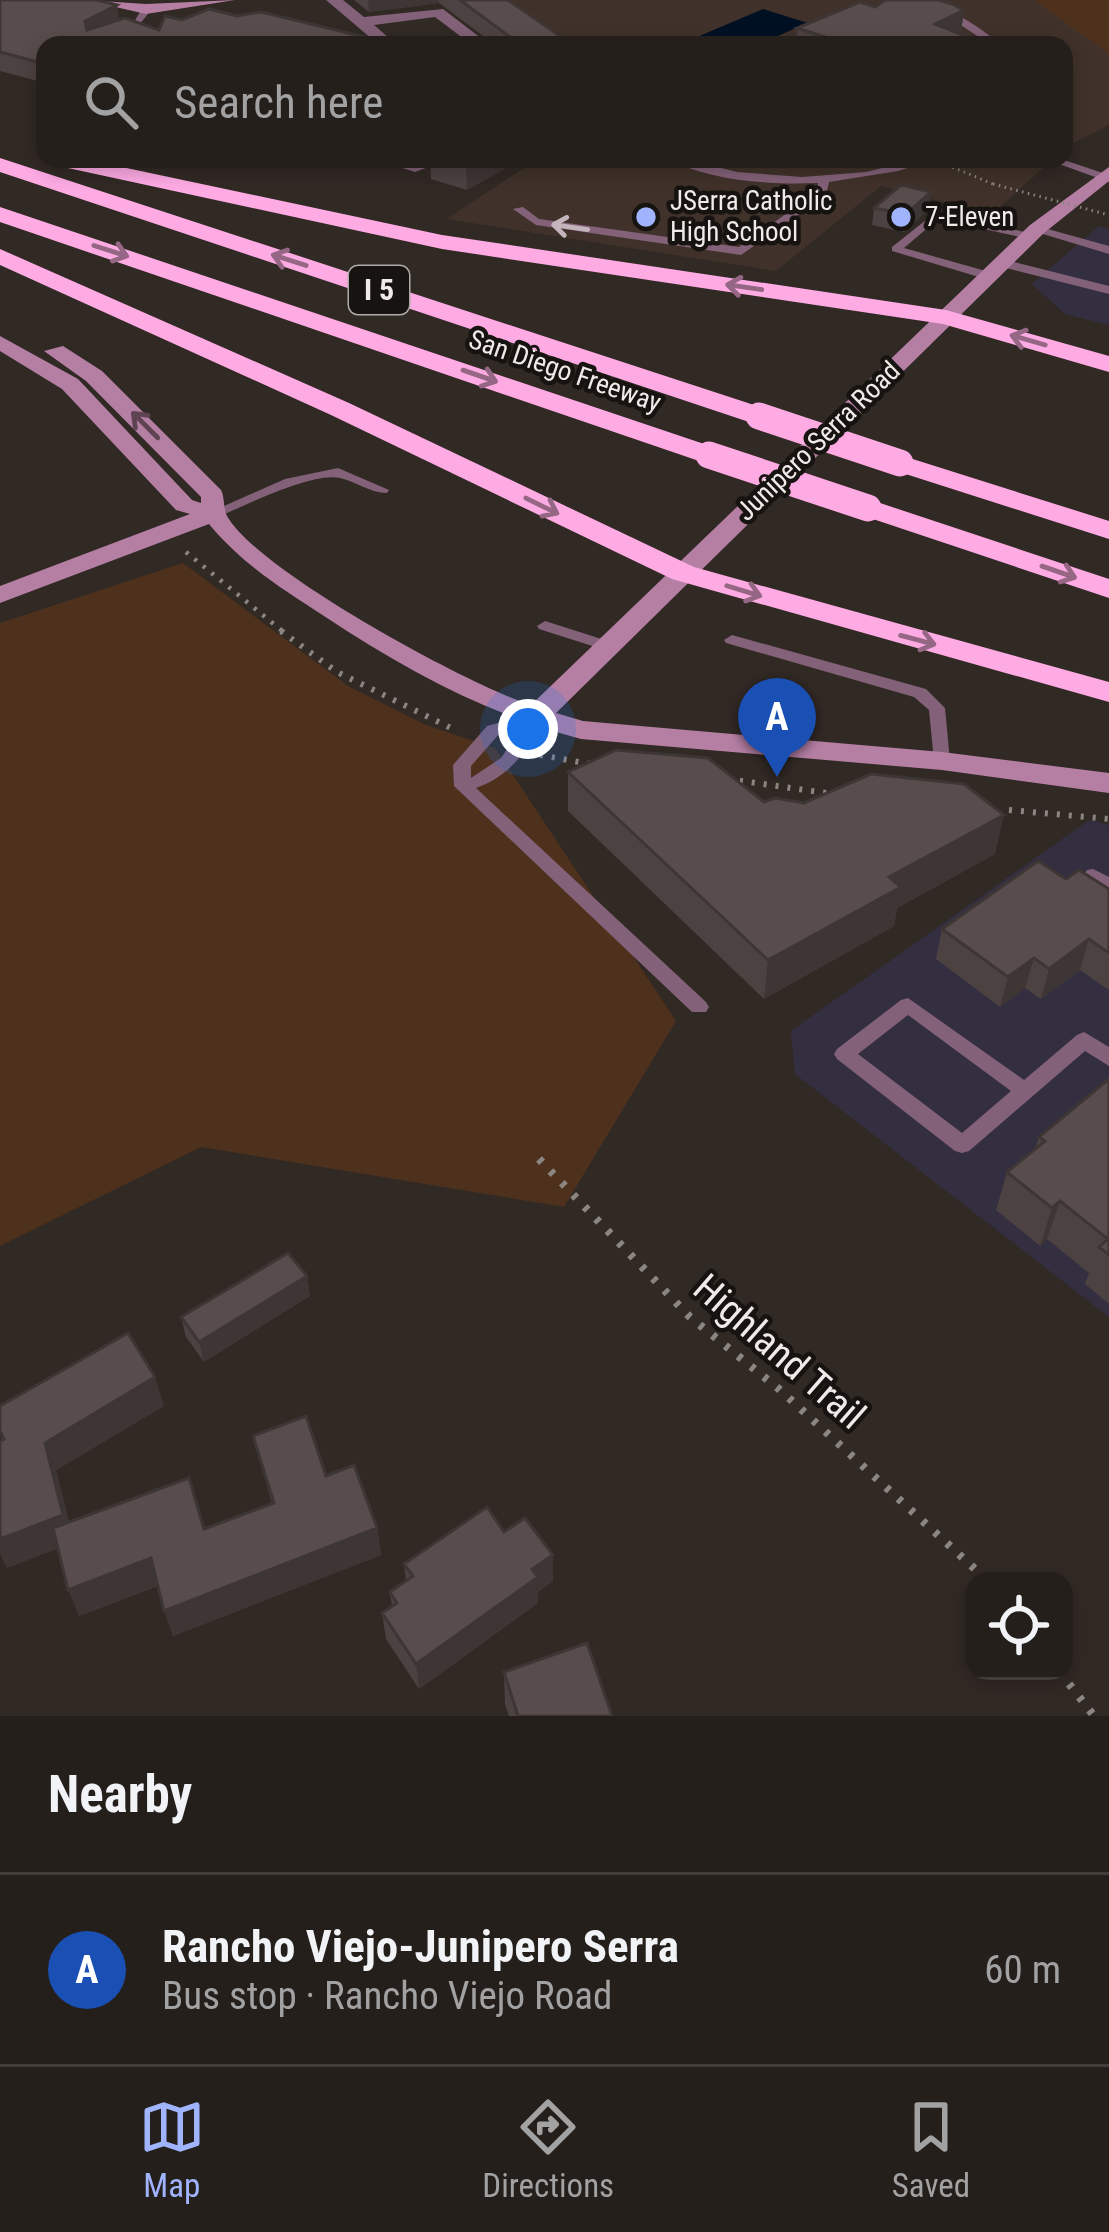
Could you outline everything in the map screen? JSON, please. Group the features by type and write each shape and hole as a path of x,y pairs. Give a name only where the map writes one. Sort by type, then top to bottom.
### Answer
{"highway":[{"path":"0,147 36,155"},
{"name":"San Diego Freeway","path":"0,164 1109,530"},
{"path":"96,168 442,242 946,317 1109,364"},
{"name":"San Diego Freeway","path":"0,214 1109,589"},
{"path":"0,256 340,409 683,573 1109,692"}],"main road":[{"path":"93,0 146,9 224,0"},
{"name":"Junipero Serra Road","path":"534,718 1033,232 1108,174"},
{"path":"0,322 94,376 213,494 213,514"},
{"path":"0,342 70,384 184,505 213,514 248,555 399,654 534,718 597,731 942,761 1109,783"},
{"path":"0,596 213,514"}],"street":[{"path":"334,0 373,36"},
{"path":"361,29 438,12 470,36"}],"lane":[{"path":"913,0 983,36"},
{"path":"115,36 128,30 146,9"},
{"path":"128,30 145,34"},
{"path":"1073,156 1108,174"},
{"path":"1073,165 1108,174"},
{"path":"716,168 773,180 824,181 887,168"},
{"path":"519,208 536,222 741,251 822,193 824,181"},
{"path":"1109,250 936,215 896,249 1109,290"},
{"path":"213,514 290,482 338,472 382,490"},
{"path":"544,626 608,646"},
{"path":"732,640 920,693 937,708 942,761"},
{"path":"463,786 491,780 524,746 534,718"},
{"path":"534,718 493,730 462,765 463,786 699,1007"},
{"path":"1025,1091 908,1005 844,1054 962,1144 1025,1091 1084,1040 1109,1058"}],"path":[{"path":"963,176 1109,215"},
{"path":"186,552 230,593 337,672 458,731"},
{"path":"540,755 597,765"},
{"path":"712,778 790,784 847,796"},
{"path":"1010,810 1109,819"},
{"name":"Highland Trail","path":"539,1159 690,1317 795,1403 978,1572"},
{"path":"1067,1680 1094,1716"}],"shaded area":[{"path":"494,0 1109,0 1109,125 1073,143 1073,36 544,36"},
{"path":"1034,0 1109,0 1109,54"},
{"name":"JSerra Catholic High School","path":"524,168 1043,168 991,215 881,186 776,271 446,219"},
{"path":"1099,226 1109,229 1109,325 1065,314 1032,284"},
{"path":"183,563 348,686 426,725 495,748 676,1021 564,1207 201,1147 0,1246 0,623"},
{"path":"1089,820 1109,825 1109,1317 795,1074 791,1031"}],"water":[{"path":"763,9 808,23 778,36 699,36"}],"building":[{"path":"0,0 97,0 117,5 85,21 87,30 125,18 159,30 165,16 182,20 209,9 237,16 261,12 361,36 36,36 36,62 0,52"},
{"path":"460,0 508,0 560,36 509,36"},
{"path":"885,0 952,4 964,10 935,24 966,36 822,36 797,28 860,2 875,7"},
{"path":"901,185 931,192 906,214 874,208"},
{"path":"616,750 708,758 764,802 775,798 804,803 871,774 964,784 1004,815 889,877 901,887 768,960 568,772"},
{"path":"1038,861 1066,879 1079,870 1109,889 1109,953 1089,939 1049,969 1034,958 1008,977 942,929"},
{"path":"1109,1079 1109,1255 1099,1247 1108,1239 1060,1201 1052,1208 1007,1172 1045,1141 1039,1137"},
{"path":"288,1253 307,1276 199,1342 181,1317"},
{"path":"128,1333 155,1377 45,1443 63,1515 0,1539 0,1441 4,1439 0,1406"},
{"path":"306,1416 326,1476 354,1465 377,1528 164,1611 151,1558 68,1590 53,1528 189,1478 204,1529 274,1503 253,1436"},
{"path":"487,1507 504,1532 525,1518 553,1555 532,1569 538,1577 416,1664 382,1613 397,1603 390,1592 413,1576 404,1564"},
{"path":"587,1643 612,1716 518,1716 504,1672"}],"place":[{"name":"JSerra Catholic High School","path":"646,217"},
{"name":"7-Eleven","path":"901,217"},
{"name":"Rancho Viejo-Junipero Serra","path":"777,777"}]}
